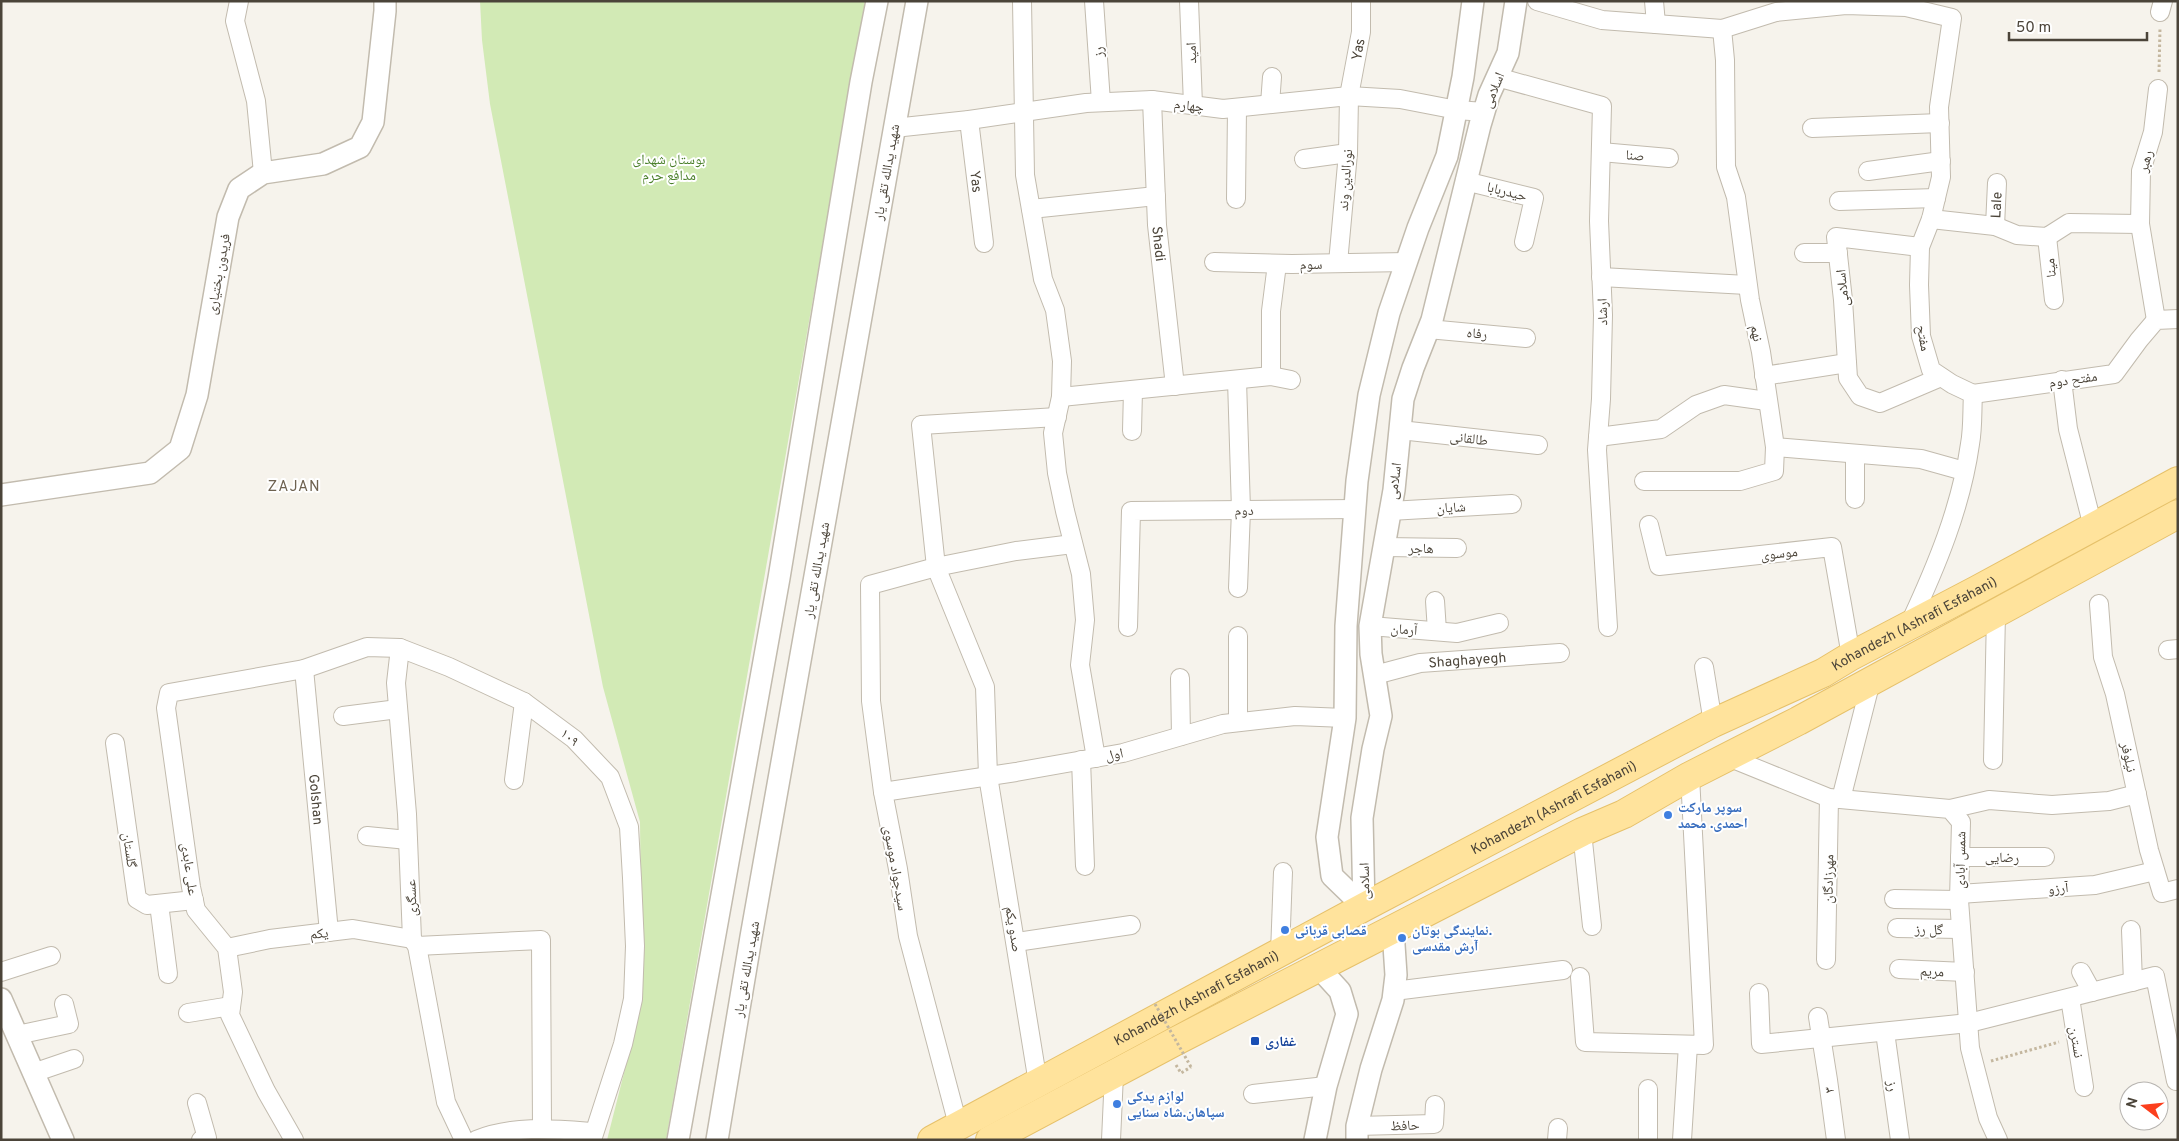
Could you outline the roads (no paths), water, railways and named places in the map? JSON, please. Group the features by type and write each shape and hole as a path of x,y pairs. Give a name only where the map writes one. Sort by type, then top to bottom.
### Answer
{"main road":[{"name":"Kohandezh (Ashrafi Esfahani)","path":"932,1140 1364,907 1713,723 1823,672 2178,482"},
{"name":"Kohandezh (Ashrafi Esfahani)","path":"990,1140 1582,832 1624,814 1690,776 1871,681 2178,514"},
{"path":"1725,759 1717,752 1722,746 1791,706 1823,672"},
{"path":"1624,814 1645,795 1668,781 1695,760 1695,748 1664,749"}],"street":[{"path":"239,1 235,21 256,101 263,173"},
{"name":"فریدون بختیاری","path":"1,495 150,473 180,449 197,395 228,217 238,190 263,173 323,164 360,147 373,122 386,11 385,1"},
{"path":"678,1140 780,578 861,82 877,1"},
{"name":"شهید یدالله تقی یار","path":"717,1140 917,1"},
{"path":"1022,1 1025,175 1043,279 1055,310 1062,361 1061,397 1053,433 1057,473 1081,574 1085,620 1080,665 1089,759 1085,866"},
{"name":"رز","path":"1094,1 1101,102"},
{"name":"امید","path":"1189,1 1194,105"},
{"name":"Yas","path":"1349,96 1362,32 1361,1"},
{"name":"اسلامی","path":"1364,907 1332,876 1327,838 1345,718 1346,626 1357,481 1369,395 1390,313 1447,156 1463,77 1472,1"},
{"name":"اسلامی","path":"1364,907 1362,818 1373,749 1381,716 1371,654 1370,626 1390,510 1403,399 1428,329 1484,112 1508,53 1516,1"},
{"path":"1537,1 1602,20 1722,29"},
{"path":"1654,1 1656,24"},
{"name":"مفتح","path":"1722,29 1776,12 1846,5 1906,7 1952,18 1939,107 1942,177 1931,219 1920,247 1921,336 1931,370 1973,394"},
{"name":"نهم","path":"1644,481 1740,481 1774,471 1775,447 1761,352 1748,285 1736,196 1726,167 1725,60 1722,29"},
{"path":"1270,104 1272,77"},
{"name":"ارشاد","path":"1497,77 1602,106 1599,221 1602,276 1601,399 1597,450 1608,627"},
{"name":"رهبر","path":"2156,320 2140,224 2141,171 2153,132 2158,89"},
{"name":"چهارم","path":"894,128 1101,102 1152,100 1223,109 1349,96 1400,99 1457,110 1484,112"},
{"name":"نورالدین وند","path":"1338,263 1348,153 1349,96"},
{"name":"Shadi","path":"1152,100 1157,225 1175,386"},
{"path":"1236,199 1237,108"},
{"name":"Yas","path":"969,120 984,243"},
{"path":"1812,128 1940,123"},
{"name":"صنا","path":"1601,152 1669,158"},
{"path":"1304,159 1348,153"},
{"path":"1868,171 1941,161"},
{"name":"حیدربابا","path":"1465,181 1534,198 1524,242"},
{"name":"Lale","path":"1995,226 1997,183"},
{"path":"1031,209 1156,196"},
{"path":"1839,201 1936,198"},
{"path":"1931,219 1995,226 2017,235 2047,237 2069,223 2140,224"},
{"name":"اسلامی","path":"1920,247 1836,237 1848,378 1860,396 1880,404 1941,377"},
{"name":"مینا","path":"2047,237 2054,300"},
{"path":"1804,253 1838,253"},
{"name":"سوم","path":"1214,262 1277,264 1407,262"},
{"path":"1271,376 1271,311 1277,264"},
{"path":"1602,276 1748,285"},
{"path":"2156,320 2178,319"},
{"name":"مفتح دوم","path":"1973,394 2114,374 2156,320"},
{"name":"رفاه","path":"1428,329 1526,338"},
{"path":"1764,376 1847,363"},
{"path":"1061,397 1271,376 1291,380"},
{"path":"1237,380 1241,510 1238,588"},
{"path":"2062,380 2068,429 2093,527"},
{"path":"1132,431 1133,390"},
{"path":"1908,626 1937,565 1953,519 1970,444 1973,394"},
{"path":"1598,437 1661,429 1696,405 1724,396 1767,401"},
{"name":"صدو یکم","path":"1038,1083 988,776 985,687 936,566 921,424 1057,417"},
{"name":"طالقانی","path":"1400,430 1538,446"},
{"path":"1775,447 1921,459 1964,471"},
{"path":"1854,499 1855,454"},
{"name":"شایان","path":"1390,510 1512,504"},
{"name":"دوم","path":"1128,627 1131,511 1356,509"},
{"name":"موسوی","path":"1649,525 1659,566 1832,547 1851,656"},
{"path":"936,566 1016,551 1073,544"},
{"name":"هاجر","path":"1384,547 1457,548"},
{"name":"سیدجواد موسوی","path":"936,566 870,585 871,701 882,792 898,869 908,936 958,1126"},
{"name":"آرمان","path":"1436,601 1437,631"},
{"name":"نیلوفر","path":"2099,604 2103,657 2115,694 2155,871 2162,893 2178,889"},
{"path":"1993,760 1996,613"},
{"name":"آرمان","path":"1370,626 1457,632 1499,624"},
{"path":"1238,636 1238,722"},
{"name":"۱۰۹","path":"169,693 304,669 366,647 400,648 449,667 524,702 574,739 610,777 629,827 635,946 633,999 623,1044 592,1136"},
{"name":"عسگری","path":"400,648 396,683 415,942 446,1102 464,1140"},
{"name":"Shaghayegh","path":"1375,675 1420,663 1560,653"},
{"path":"1704,667 1713,723"},
{"name":"Golshan","path":"304,669 329,932"},
{"path":"1180,678 1181,736"},
{"path":"1835,798 1871,681"},
{"name":"علی عابدی","path":"169,693 166,708 196,910 227,948"},
{"path":"514,780 524,702"},
{"path":"343,716 398,709"},
{"name":"اول","path":"882,792 1123,753 1222,724 1295,716 1345,718"},
{"name":"گلستان","path":"115,743 137,899 147,905 194,900"},
{"path":"1725,759 1835,798 1950,809 1989,800 2052,805 2109,801 2137,794"},
{"path":"1580,977 1585,1042 1704,1045 1690,776"},
{"name":"مهرزادگان","path":"1826,960 1835,798"},
{"name":"شمس آبادی","path":"1950,809 1961,822 1959,897 1970,1048 1988,1118 1998,1140"},
{"path":"1582,832 1592,926"},
{"path":"367,836 408,840"},
{"name":"رضایی","path":"1960,857 2045,857"},
{"name":"آرزو","path":"1894,899 1959,897 2095,885 2155,871"},
{"path":"1280,953 1283,872"},
{"path":"159,904 168,974"},
{"path":"1016,942 1130,925"},
{"name":"گل رز","path":"1897,928 1961,929"},
{"name":"یکم","path":"227,948 270,939 353,929 415,942 540,940 542,1128"},
{"path":"1357,1133 1371,1070 1393,1000 1396,975 1393,930"},
{"path":"2130,930 2133,982"},
{"path":"227,948 233,992 230,1014 266,1091 294,1140"},
{"path":"1,972 51,956"},
{"path":"1315,1140 1326,1086 1347,1014 1340,991 1319,968"},
{"name":"مریم","path":"1899,969 1965,972"},
{"path":"1394,991 1563,970"},
{"path":"2081,972 2092,992"},
{"path":"1759,994 1761,1044 1821,1040 1969,1023 2154,976 2176,1081"},
{"name":"نسترن","path":"2070,998 2084,1087"},
{"path":"1,999 63,1140"},
{"path":"17,1035 69,1024 64,1004"},
{"path":"188,1013 231,1006"},
{"name":"۳","path":"1818,1017 1836,1140"},
{"name":"رز","path":"1886,1032 1900,1140"},
{"path":"1682,1140 1688,1045"},
{"path":"33,1073 74,1059"},
{"path":"1111,1140 1114,1074"},
{"path":"1253,1094 1326,1086"},
{"path":"1648,1090 1648,1140"},
{"path":"197,1103 207,1138 201,1140"},
{"name":"حافظ","path":"1357,1133 1434,1124 1435,1104"},
{"path":"476,1140 492,1133 542,1128 592,1136"}],"place":[{"name":"سوپر مارکت احمدی. محمد","path":"1668,815"},
{"name":"قصابی قربانی","path":"1285,930"},
{"name":"نمایندگی بوتان. آرش مقدسی","path":"1402,938"},
{"name":"غفاری","path":"1255,1041"},
{"name":"لوازم یدکی سپاهان.شاه سنایی","path":"1117,1104"}],"district":[{"name":"ZAJAN","path":"294,486"}],"park label":[{"name":"بوستان شهدای مدافع حرم","path":"669,168"}]}
